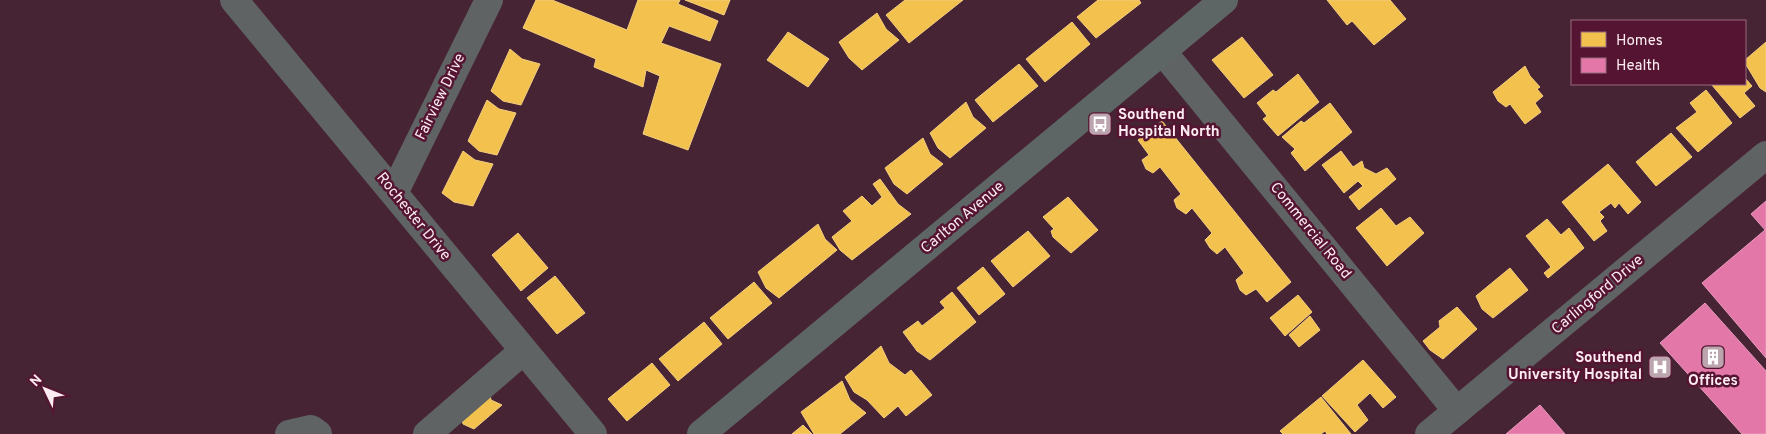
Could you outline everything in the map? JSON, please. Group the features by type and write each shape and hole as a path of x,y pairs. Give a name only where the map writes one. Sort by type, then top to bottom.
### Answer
{"street":[{"name":"Rochester Drive","path":"234,0 593,434"},
{"name":"Fairview Drive","path":"394,193 489,0"},
{"name":"Carlton Avenue","path":"701,434 1163,52 1212,4"},
{"name":"Commercial Road","path":"1163,52 1457,411"},
{"name":"Carlingford Drive","path":"1429,434 1766,156"},
{"path":"427,434 523,351"},
{"path":"288,434 311,429 318,434"}],"building: Homes":[{"path":"536,0 552,0 627,30 638,0 680,0 678,4 718,21 710,41 669,26 661,43 721,64 688,150 643,134 660,76 646,70 643,87 594,67 596,59 523,28"},
{"path":"685,0 730,0 724,15"},
{"path":"905,0 963,0 909,43 886,15"},
{"path":"1098,0 1139,0 1141,3 1096,38 1077,17"},
{"path":"1327,0 1390,0 1406,19 1374,45 1352,21 1347,25"},
{"path":"877,13 886,29 899,40 862,70 849,58 839,42"},
{"path":"1072,22 1090,44 1045,82 1026,59"},
{"path":"788,32 829,59 808,87 767,60"},
{"path":"1242,37 1273,75 1244,98 1212,60"},
{"path":"1766,42 1766,92 1760,88 1746,65 1746,59"},
{"path":"510,49 522,59 540,64 521,105 503,101 491,91"},
{"path":"1019,64 1038,86 993,122 975,100"},
{"path":"1525,66 1530,76 1540,87 1537,89 1543,96 1535,103 1541,112 1525,124 1510,104 1506,107 1498,101 1493,92"},
{"path":"1298,74 1319,102 1278,136 1263,119 1267,116 1257,103 1273,90 1276,92"},
{"path":"1746,79 1752,86 1744,93 1755,106 1740,118 1712,85 1746,85"},
{"path":"1706,90 1732,123 1698,152 1676,128 1697,112 1690,103"},
{"path":"487,100 499,109 516,113 497,155 479,151 468,141"},
{"path":"966,102 973,117 986,128 950,158 938,148 930,133"},
{"path":"1330,103 1352,132 1305,171 1291,153 1295,149 1282,137 1301,121 1304,123"},
{"path":"1162,121 1291,282 1267,302 1256,289 1246,295 1240,290 1236,280 1244,273 1225,247 1217,254 1205,240 1212,233 1192,208 1186,214 1177,208 1174,200 1181,194 1160,167 1153,173 1146,169 1142,160 1149,155 1138,140"},
{"path":"1671,133 1692,157 1656,186 1636,162"},
{"path":"923,138 930,154 943,164 907,194 894,184 885,168"},
{"path":"463,151 475,160 493,164 473,206 454,202 442,193"},
{"path":"1341,151 1353,167 1362,161 1364,168 1376,174 1387,168 1396,179 1359,210 1349,197 1363,186 1358,181 1344,193 1322,165"},
{"path":"1608,164 1641,202 1628,214 1619,203 1615,208 1611,203 1599,212 1604,217 1600,221 1607,231 1594,241 1562,202"},
{"path":"880,179 898,204 911,214 852,260 840,250 832,237 852,221 843,211 862,196 872,206 882,197 873,184"},
{"path":"1068,197 1098,230 1071,253 1053,237 1051,231 1054,229 1043,217"},
{"path":"1381,208 1396,226 1410,217 1424,233 1387,266 1356,228"},
{"path":"1547,219 1561,235 1569,228 1584,248 1548,278 1544,273 1551,267 1526,236"},
{"path":"818,224 825,239 837,250 779,298 766,288 758,272"},
{"path":"1028,231 1050,256 1013,287 991,261"},
{"path":"518,233 548,268 521,291 492,255"},
{"path":"983,267 1005,294 979,315 957,288"},
{"path":"1510,268 1528,290 1493,318 1482,309 1476,296"},
{"path":"555,276 585,313 557,334 527,298"},
{"path":"754,282 772,303 728,339 710,318"},
{"path":"952,292 976,322 930,360 917,351 903,332 918,321 922,326 945,308 940,302"},
{"path":"1298,295 1312,312 1285,336 1270,318"},
{"path":"1457,307 1477,329 1443,359 1430,350 1423,341 1440,327 1439,321"},
{"path":"1310,316 1320,330 1299,347 1289,335"},
{"path":"704,322 722,344 678,381 659,359"},
{"path":"881,346 889,363 905,375 911,370 932,395 906,416 898,406 884,418 867,400 854,392 845,377"},
{"path":"1363,360 1396,397 1383,408 1370,393 1357,405 1368,420 1355,432 1322,396"},
{"path":"652,363 670,385 627,421 608,399"},
{"path":"842,381 850,400 866,413 840,434 814,434 801,412"},
{"path":"489,390 491,400 502,405 474,429 463,424 461,414"},
{"path":"1321,397 1351,434 1327,434 1325,431 1321,434 1283,434 1280,431"},
{"path":"803,425 812,434 792,434"}],"building: Health":[{"path":"1766,201 1766,231 1751,214"},
{"path":"1766,231 1766,358 1702,283"},
{"name":"Offices","path":"1705,303 1766,371 1766,434 1742,434 1660,343"},
{"path":"1540,405 1565,434 1506,434"}],"place":[{"name":"Southend Hospital North","path":"1100,124"},
{"name":"Offices","path":"1713,357"},
{"name":"Southend University Hospital","path":"1660,367"}]}
